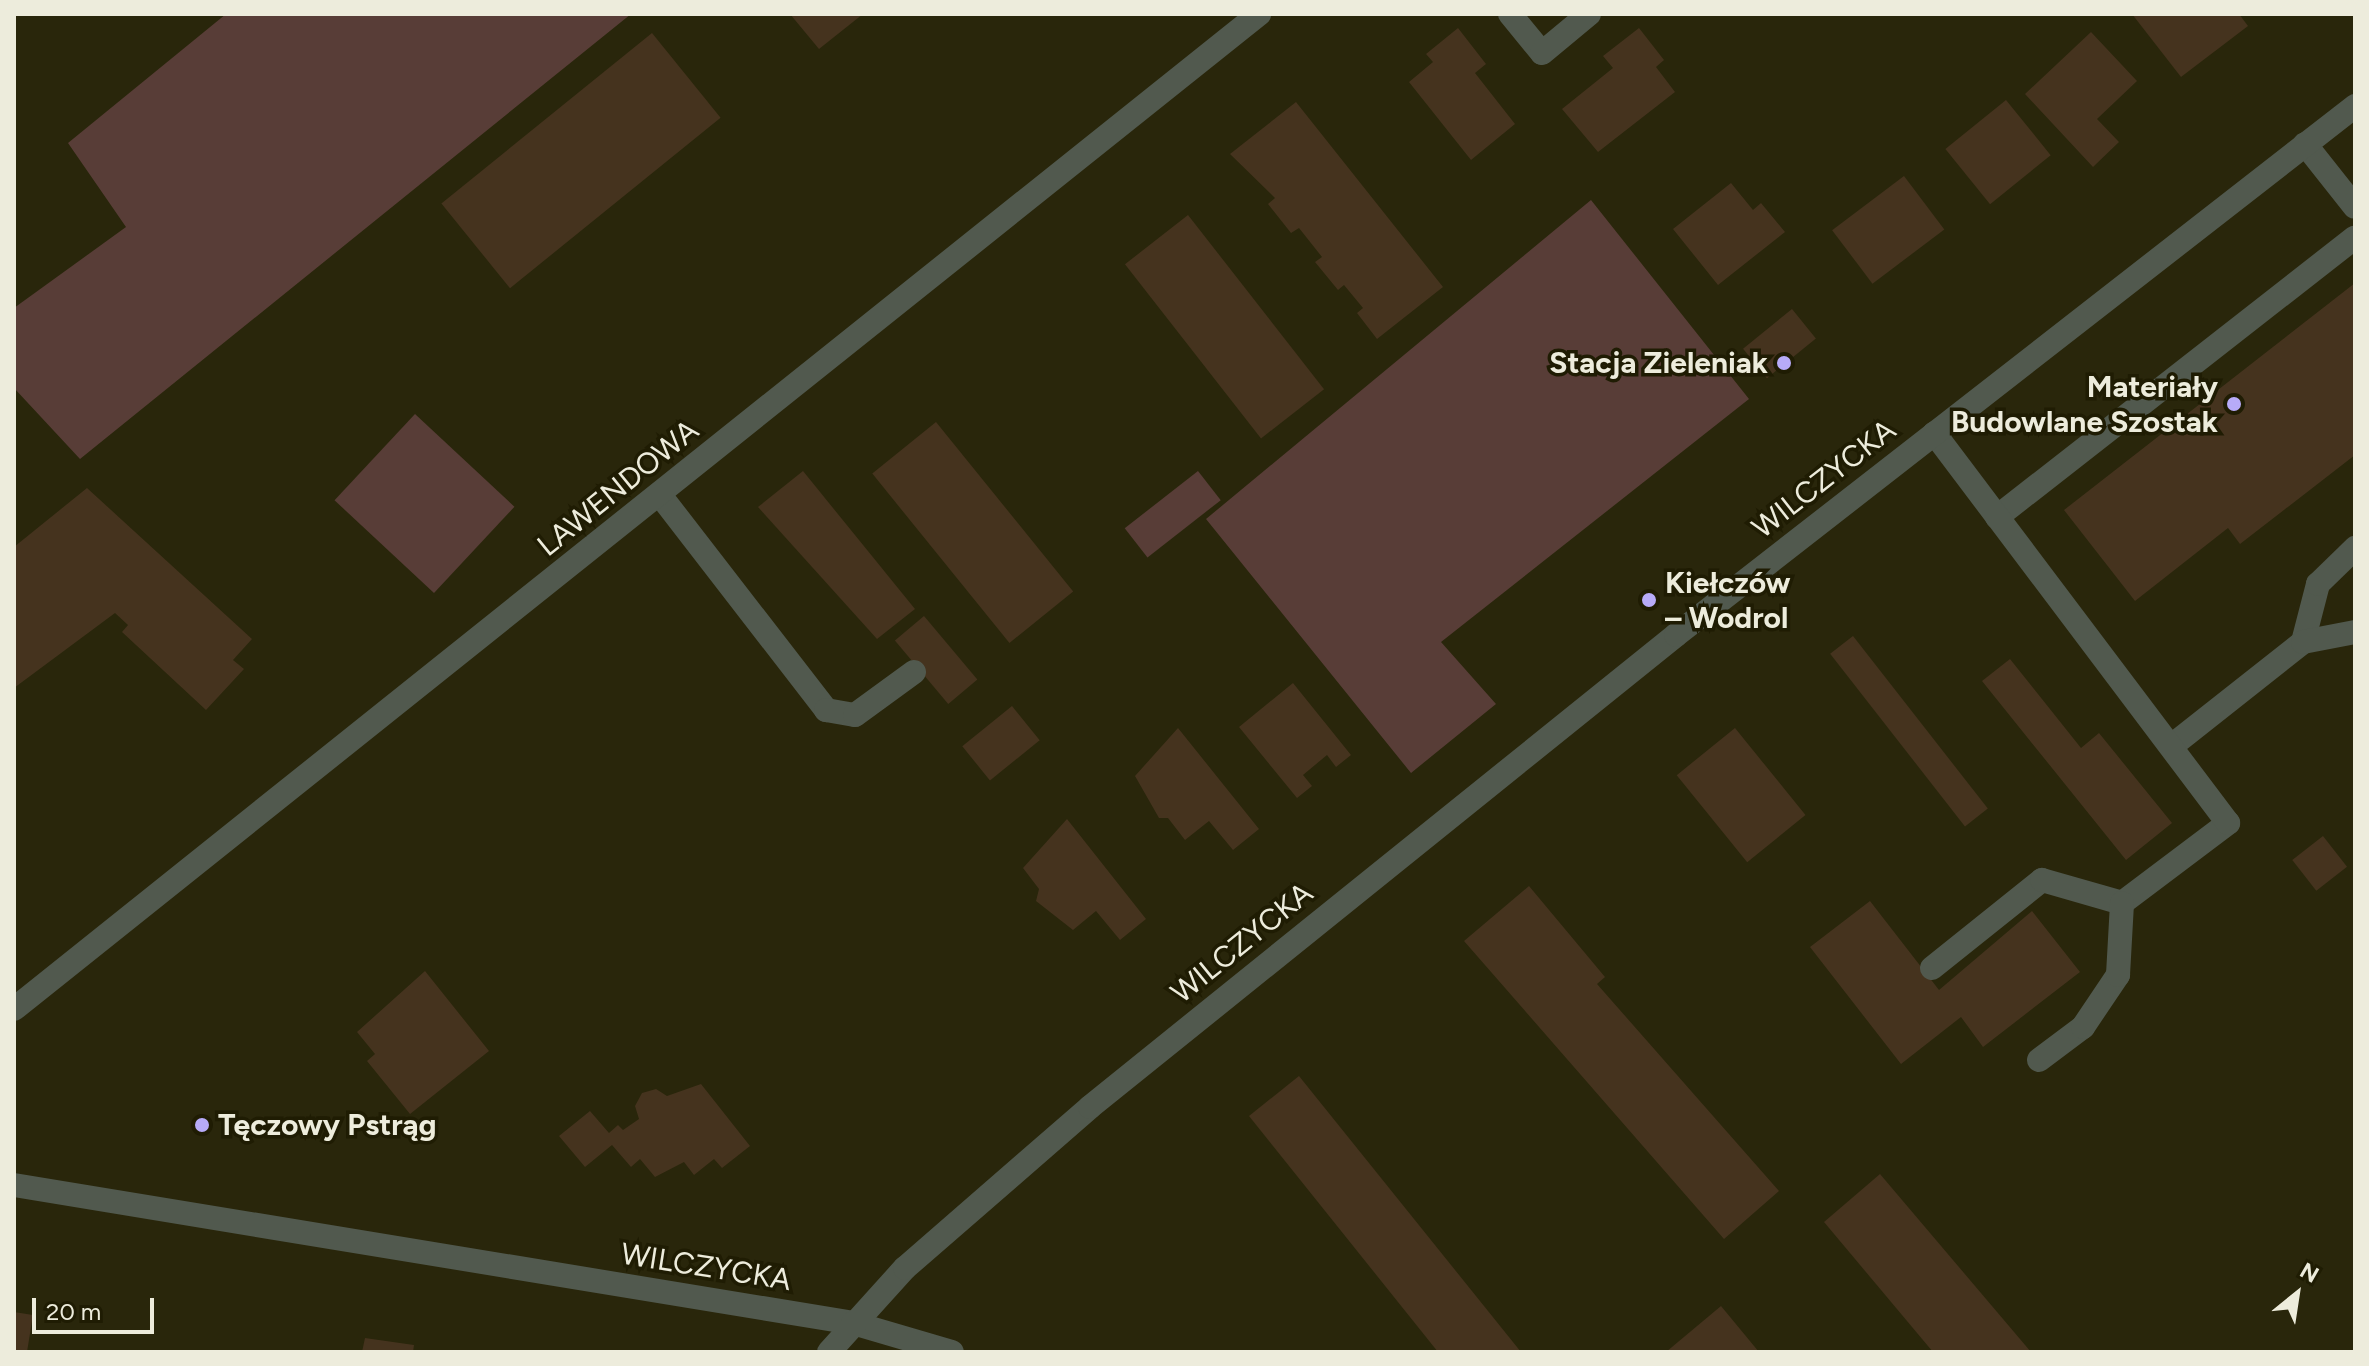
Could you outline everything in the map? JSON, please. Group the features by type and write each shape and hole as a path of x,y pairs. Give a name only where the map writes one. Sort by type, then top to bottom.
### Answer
{"street":[{"name":"LAWENDOWA","path":"14,1009 1259,14"},
{"path":"1510,14 1542,53 1589,14"},
{"name":"WILCZYCKA","path":"14,1185 853,1323 938,1237 1078,1117 1934,433 2355,106"},
{"path":"2305,144 2355,207"},
{"path":"1997,517 2355,237"},
{"path":"1934,433 2174,744 2228,823 2122,903 2118,975 2083,1027 2039,1060"},
{"path":"660,495 826,710 855,715 914,672"},
{"path":"2303,642 2318,584 2355,548"},
{"path":"2174,744 2303,642 2355,632"},
{"path":"1932,968 2042,880 2122,903"},
{"path":"829,1352 853,1323 952,1352"}],"shaded area":[{"path":"226,14 631,14 80,459 14,388 14,308 126,227 68,143"},
{"path":"1591,200 1749,399 1441,642 1496,704 1411,773 1206,519"},
{"path":"415,414 514,507 434,593 335,500"},
{"path":"1198,471 1221,500 1147,557 1125,528"}],"building":[{"path":"790,14 863,14 819,49"},
{"path":"2132,14 2239,14 2248,26 2181,77"},
{"path":"1458,28 1486,64 1475,73 1515,124 1471,160 1409,82 1433,62 1426,54"},
{"path":"1639,28 1664,60 1656,67 1675,92 1598,152 1562,109 1613,68 1603,56"},
{"path":"2091,32 2137,81 2097,119 2119,142 2093,167 2025,94"},
{"path":"652,33 721,118 510,288 441,204"},
{"path":"2006,100 2051,155 1990,204 1945,149"},
{"path":"1296,102 1443,287 1377,339 1357,313 1363,308 1344,285 1338,290 1315,262 1322,257 1299,228 1291,233 1268,204 1275,198 1230,154"},
{"path":"1904,176 1944,230 1872,284 1832,230"},
{"path":"1731,183 1753,210 1761,203 1785,232 1718,285 1673,229"},
{"path":"1188,215 1324,389 1261,438 1125,264"},
{"path":"2355,283 2355,455 2240,544 2228,528 2135,601 2064,510"},
{"path":"1792,309 1816,339 1767,378 1743,349"},
{"path":"936,422 1073,591 1009,643 872,474"},
{"path":"803,471 915,609 877,639 758,507"},
{"path":"87,488 252,639 233,660 244,669 206,710 122,632 128,625 115,613 14,688 14,547"},
{"path":"924,616 977,680 948,704 895,640"},
{"path":"1853,636 1988,809 1965,826 1830,654"},
{"path":"2010,659 2081,748 2099,733 2172,823 2126,860 1982,681"},
{"path":"1293,683 1351,755 1336,767 1327,755 1303,775 1312,786 1297,798 1239,727"},
{"path":"1012,706 1040,740 990,780 962,746"},
{"path":"1178,728 1259,829 1233,850 1209,821 1185,840 1168,818 1159,818 1135,776"},
{"path":"1735,728 1805,815 1747,862 1677,775"},
{"path":"1067,819 1146,919 1120,940 1096,911 1073,930 1036,901 1039,889 1023,868"},
{"path":"2323,836 2347,867 2316,891 2292,860"},
{"path":"1529,886 1605,977 1597,984 1779,1191 1724,1239 1464,941"},
{"path":"1870,901 1939,990 2032,911 2080,972 1983,1047 1961,1017 1901,1064 1810,947"},
{"path":"425,971 489,1051 410,1114 367,1061 375,1054 357,1032"},
{"path":"1299,1076 1521,1352 1438,1352 1249,1116"},
{"path":"701,1084 750,1146 722,1168 714,1159 694,1175 684,1162 655,1177 640,1159 631,1167 612,1145 585,1167 559,1136 590,1111 609,1133 618,1125 623,1130 639,1119 635,1106 642,1093 656,1089 667,1096"},
{"path":"1880,1174 2031,1352 1933,1352 1824,1222"},
{"path":"1721,1306 1759,1352 1666,1352"},
{"path":"14,1312 33,1315 27,1352 14,1352"},
{"path":"365,1338 414,1345 413,1352 362,1352"}],"place":[{"name":"Stacja Zieleniak","path":"1784,363"},
{"name":"Materiały Budowlane Szostak","path":"2234,404"},
{"name":"Kiełczów – Wodrol","path":"1649,600"},
{"name":"Tęczowy Pstrąg","path":"202,1125"}]}
